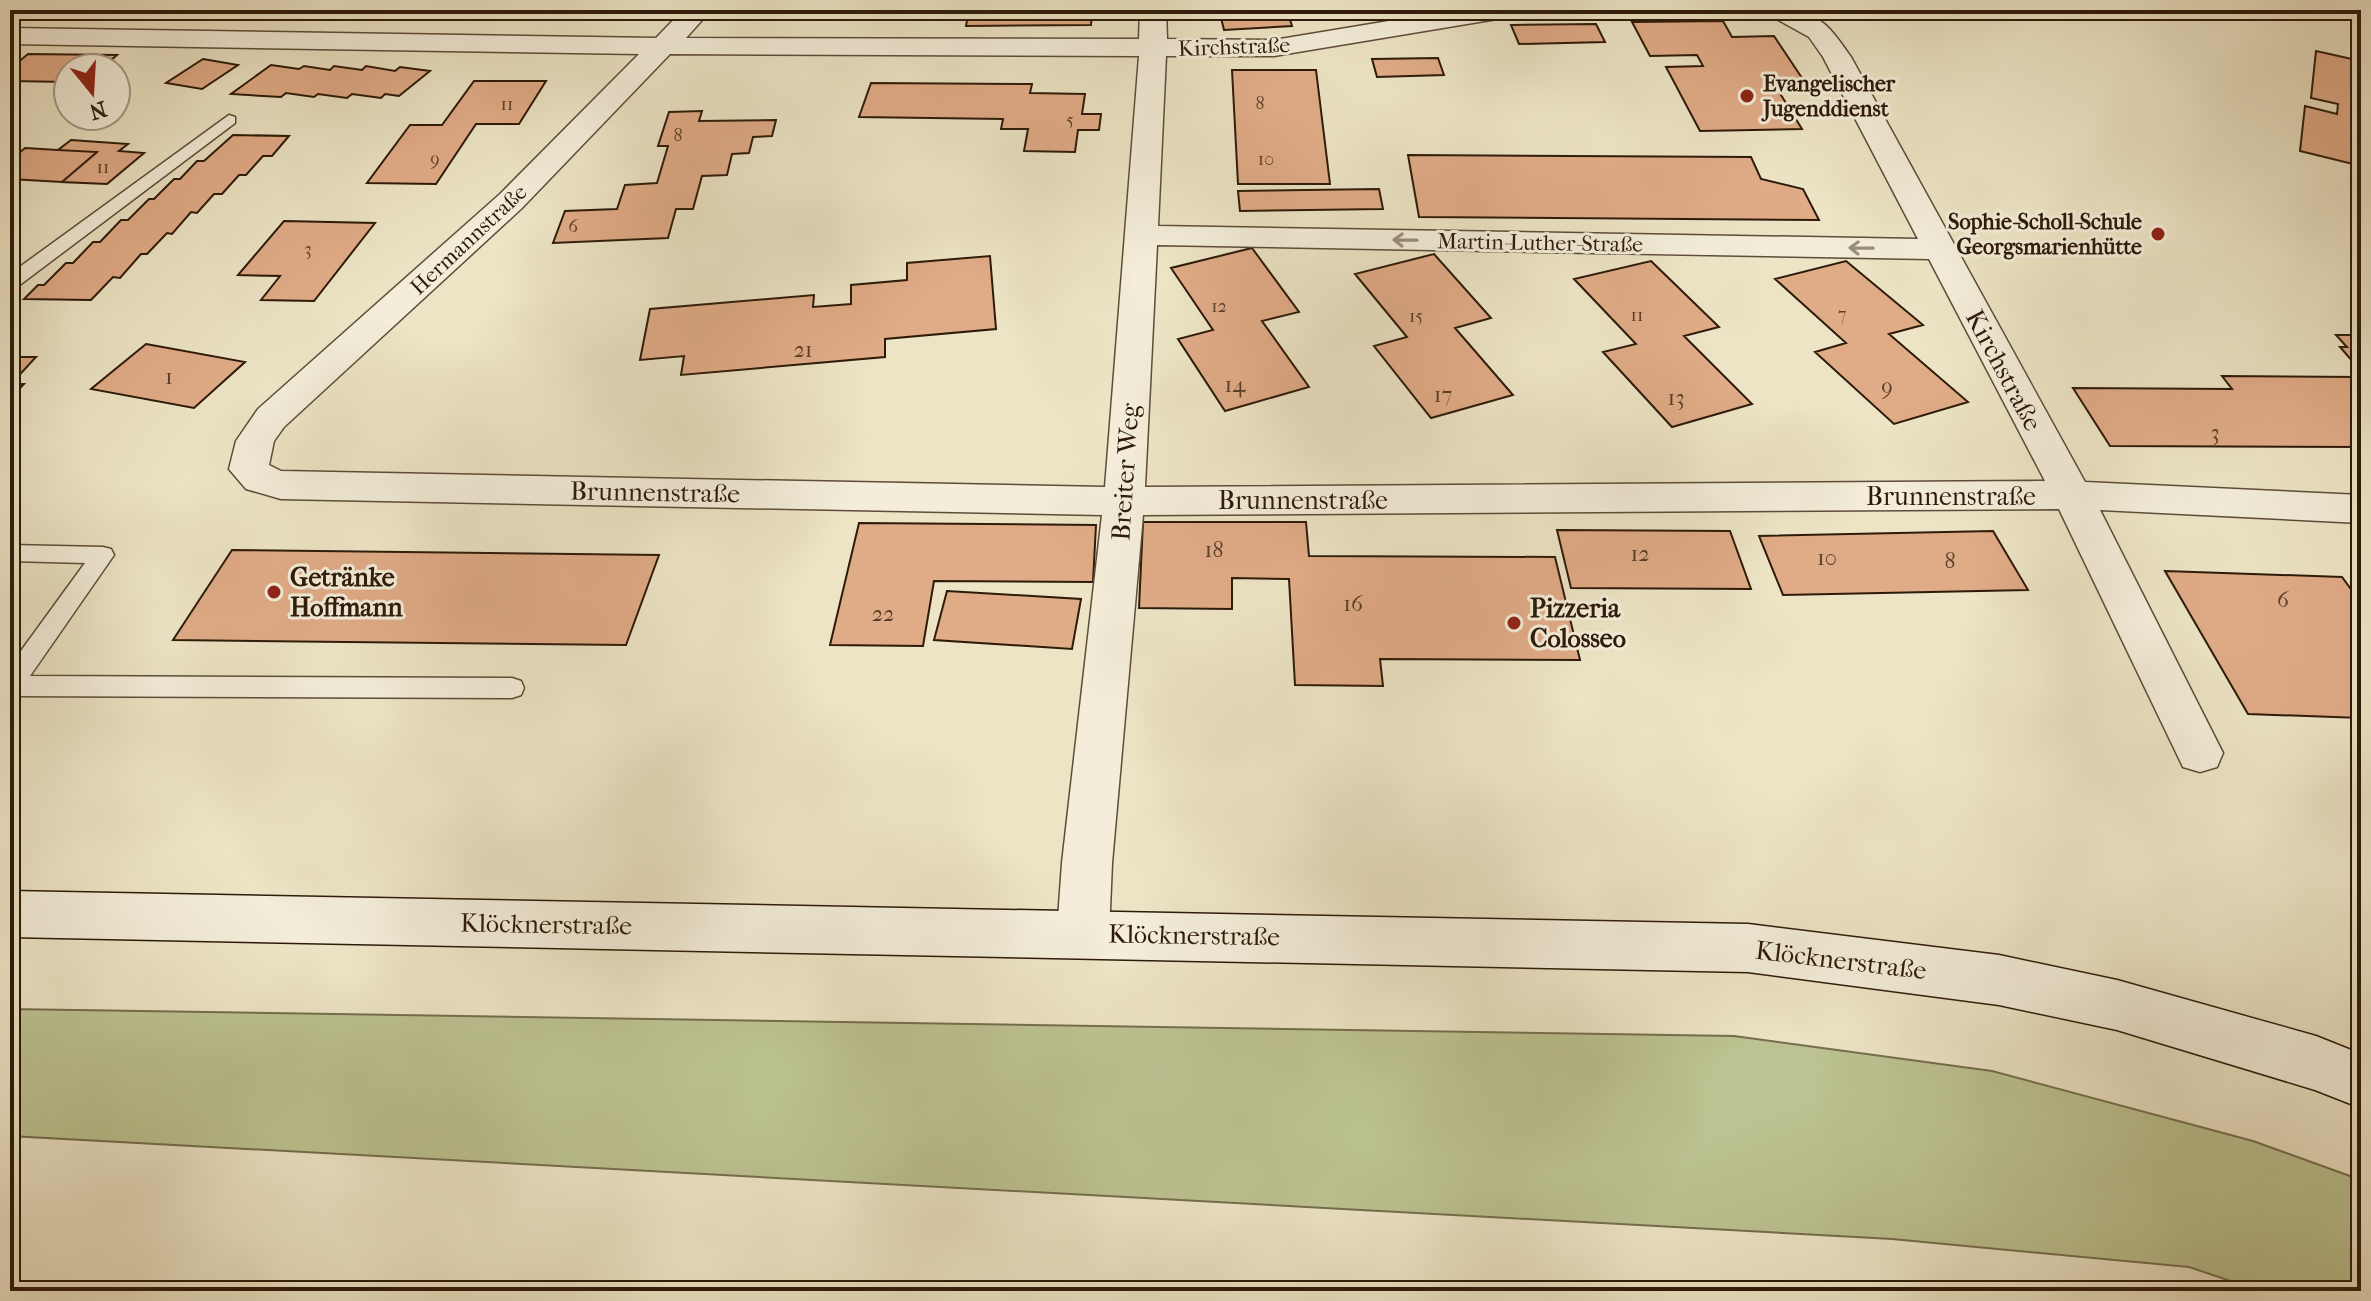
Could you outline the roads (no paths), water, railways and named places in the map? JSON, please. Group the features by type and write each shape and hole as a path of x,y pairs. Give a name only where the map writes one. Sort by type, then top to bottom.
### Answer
{"street":[{"name":"Hermannstraße","path":"249,469 249,454 257,434 271,418 511,201 698,10"},
{"name":"Breiter Weg","path":"1083,933 1124,501 1153,10"},
{"name":"Kirchstraße","path":"10,36 662,46 1274,48 1503,10"},
{"name":"Kirchstraße","path":"1780,10 1819,31 1837,57 2072,495 2200,753"},
{"name":"Martin-Luther-Straße","path":"1141,235 1939,249"},
{"name":"Brunnenstraße","path":"249,469 260,479 281,485 1124,501 2072,495 2361,509"},
{"name":"Klöcknerstraße","path":"10,914 1748,948 1999,980 2117,1005 2316,1063 2361,1081"}],"lane":[{"path":"10,283 229,120"},
{"path":"10,553 103,555 10,686"},
{"path":"10,686 512,688"}],"place":[{"name":"Evangelischer Jugenddienst","path":"1747,96"},
{"name":"Sophie-Scholl-Schule Georgsmarienhütte","path":"2158,234"},
{"name":"Getränke Hoffmann","path":"274,592"},
{"name":"Pizzeria Colosseo","path":"1514,623"}]}
